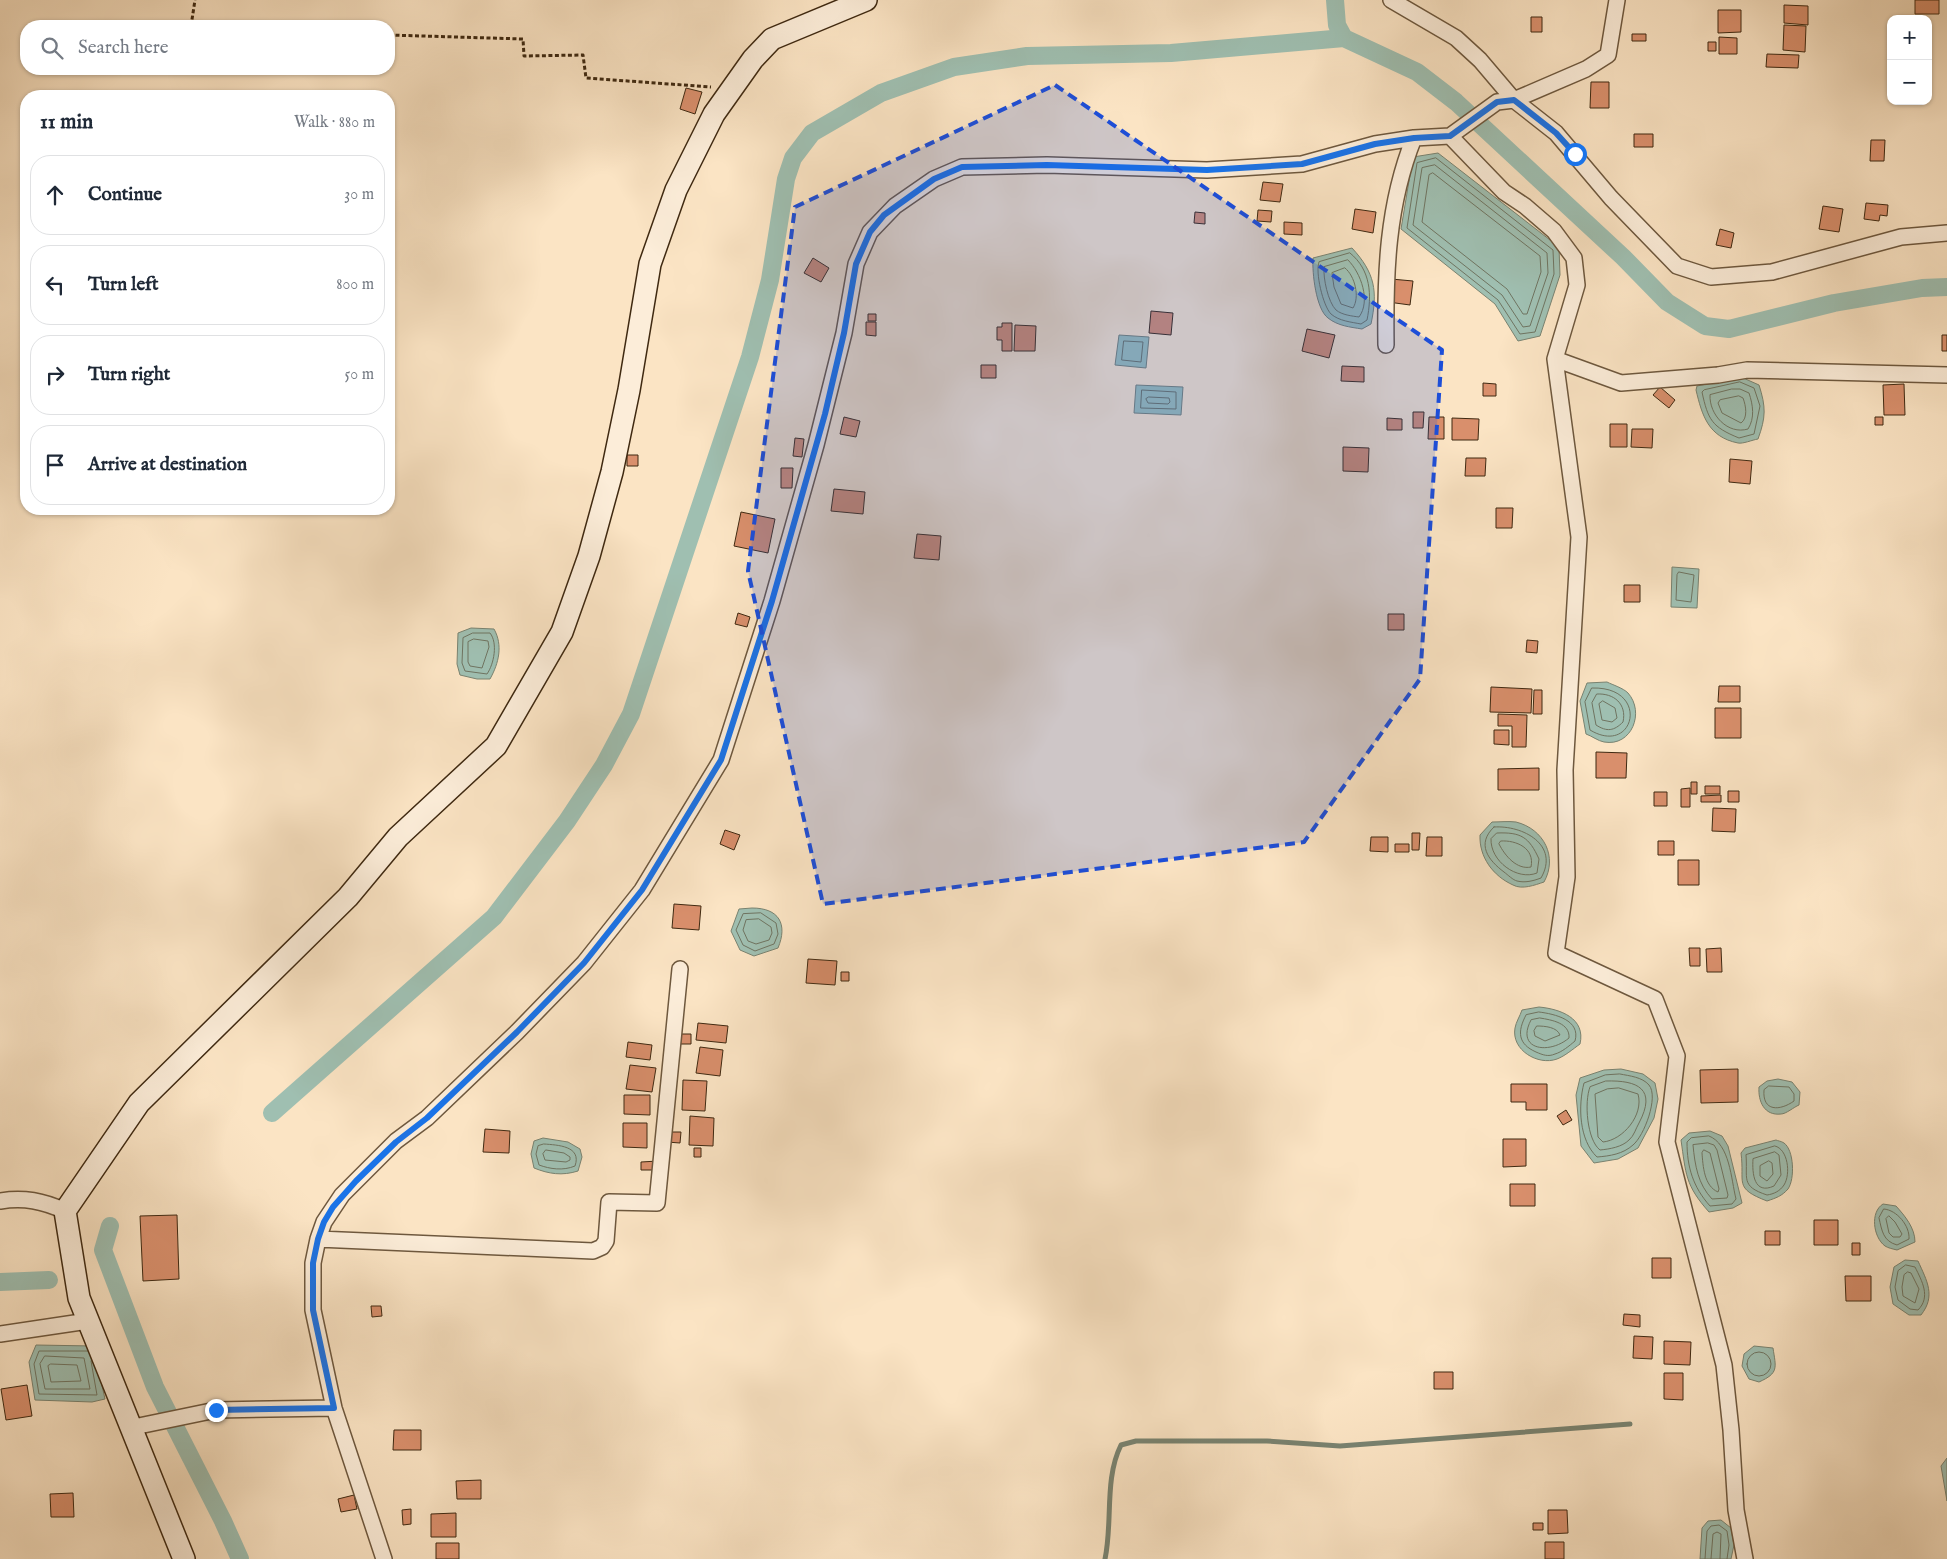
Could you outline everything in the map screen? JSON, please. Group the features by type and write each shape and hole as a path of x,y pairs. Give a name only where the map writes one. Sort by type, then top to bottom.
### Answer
{"street":[{"path":"184,1559 129,1428 79,1298 65,1211 139,1103 348,897 398,837 496,746 562,632 589,556 612,472 629,390 650,264 676,190 714,114 753,59 772,39 866,0"},
{"path":"1391,0 1456,38 1480,60 1514,100 1556,133 1611,198 1677,266 1711,277 1772,272 1902,237 1947,233"},
{"path":"384,1559 334,1408 313,1310 313,1263 324,1222 342,1195 396,1142 427,1118 517,1032 584,963 642,890 721,760 772,601 829,398 844,333 856,264 870,232 884,215 934,179 962,167 1047,165 1207,170 1302,164 1375,144 1414,138 1450,136 1497,102 1514,100 1586,68 1608,55 1617,0"},
{"path":"1450,136 1504,192 1525,206 1554,231 1574,258 1577,285 1555,359 1579,537 1565,770 1568,876 1556,954 1654,999 1677,1056 1667,1142 1724,1365 1731,1430 1736,1510 1745,1559"},
{"path":"1386,345 1385,278 1390,233 1401,170 1414,138"},
{"path":"1555,359 1621,383 1718,375 1747,370 1947,375"},
{"path":"318,1239 593,1251 602,1248 606,1241 609,1202 657,1203 680,969"},
{"path":"0,1201 18,1198 46,1203 65,1211"},
{"path":"0,1334 88,1321"},
{"path":"129,1428 216,1410 334,1408"}],"path":[{"path":"192,20 195,0"},
{"path":"395,35 523,39 524,56 583,55 586,78 732,88"}],"highlighted area":[{"path":"1055,85 1442,350 1420,679 1304,842 823,904 748,571 795,207"}],"water":[{"path":"1438,153 1559,247 1560,275 1540,336 1518,341 1495,304 1401,229 1413,157"},
{"path":"1352,248 1366,266 1373,283 1374,302 1371,324 1362,329 1349,327 1328,318 1320,307 1314,281 1313,258"},
{"path":"1119,335 1149,337 1146,368 1115,365"},
{"path":"1741,377 1759,385 1764,412 1763,424 1758,439 1740,443 1720,436 1708,424 1696,390 1697,386"},
{"path":"1136,385 1183,387 1181,415 1134,413"},
{"path":"1672,567 1699,569 1697,608 1671,607"},
{"path":"471,628 494,629 497,635 499,654 496,667 490,679 477,679 460,675 457,664 458,633"},
{"path":"1607,682 1628,693 1635,709 1633,726 1628,734 1614,742 1604,742 1586,734 1580,701 1587,683"},
{"path":"1492,822 1516,822 1526,826 1541,837 1549,854 1548,873 1544,882 1520,887 1506,881 1494,871 1485,858 1480,843 1480,835"},
{"path":"752,908 775,914 779,919 782,932 778,948 754,956 740,950 731,931 739,909"},
{"path":"1539,1007 1555,1010 1570,1016 1579,1028 1581,1035 1580,1044 1563,1056 1550,1061 1534,1058 1527,1054 1517,1043 1515,1028 1522,1010"},
{"path":"1621,1069 1643,1074 1655,1083 1658,1099 1654,1118 1638,1148 1618,1159 1594,1163 1581,1146 1576,1095 1580,1078 1604,1070"},
{"path":"1778,1079 1792,1082 1800,1092 1799,1105 1785,1113 1775,1114 1770,1113 1763,1106 1759,1087 1767,1081"},
{"path":"1710,1131 1722,1136 1728,1146 1742,1203 1733,1208 1709,1212 1695,1194 1688,1179 1681,1140 1689,1133"},
{"path":"543,1138 568,1142 580,1149 582,1157 578,1171 556,1174 534,1168 531,1154 534,1141"},
{"path":"1776,1140 1784,1143 1790,1152 1792,1158 1792,1179 1786,1191 1767,1201 1745,1188 1742,1178 1741,1153 1745,1148"},
{"path":"1883,1204 1896,1206 1911,1227 1915,1242 1897,1250 1886,1247 1881,1242 1876,1231 1875,1218 1876,1213"},
{"path":"1905,1260 1918,1261 1927,1282 1928,1301 1921,1315 1909,1315 1893,1304 1890,1287 1894,1267"},
{"path":"36,1345 93,1346 105,1399 92,1402 35,1400 29,1362"},
{"path":"1754,1346 1773,1348 1775,1360 1773,1373 1759,1382 1749,1379 1742,1366 1744,1354"},
{"path":"1947,1458 1947,1501 1941,1466"},
{"path":"1721,1520 1731,1528 1734,1545 1731,1559 1700,1559 1702,1528 1708,1521"}],"building":[{"path":"1915,0 1939,0 1939,14 1915,14"},
{"path":"1784,5 1808,6 1808,25 1784,23"},
{"path":"1718,10 1741,10 1741,32 1718,33"},
{"path":"1531,17 1542,17 1542,32 1531,32"},
{"path":"1784,25 1806,26 1805,52 1783,50"},
{"path":"1632,34 1646,34 1646,41 1632,41"},
{"path":"1719,37 1737,38 1737,54 1719,54"},
{"path":"1708,42 1716,42 1716,51 1708,51"},
{"path":"1767,54 1799,55 1798,68 1766,67"},
{"path":"1591,82 1609,82 1609,108 1590,108"},
{"path":"686,88 702,92 695,114 680,109"},
{"path":"1634,134 1653,134 1653,147 1634,147"},
{"path":"1871,140 1885,140 1884,161 1870,161"},
{"path":"1263,182 1283,184 1280,202 1260,200"},
{"path":"1866,203 1888,205 1887,216 1880,215 1879,221 1864,219"},
{"path":"1823,206 1843,209 1839,232 1819,229"},
{"path":"1355,209 1376,212 1373,233 1352,229"},
{"path":"1258,210 1272,211 1271,222 1257,221"},
{"path":"1195,212 1205,213 1205,224 1194,223"},
{"path":"1284,222 1302,223 1302,235 1284,234"},
{"path":"1720,229 1734,233 1731,248 1716,245"},
{"path":"813,258 829,268 821,282 804,273"},
{"path":"1391,279 1413,281 1410,305 1388,302"},
{"path":"1151,311 1173,313 1171,335 1149,333"},
{"path":"868,314 876,314 876,321 868,321"},
{"path":"866,322 876,322 876,336 866,335"},
{"path":"1002,323 1012,323 1012,351 1002,351 1002,340 997,340 997,327 1002,327"},
{"path":"1015,325 1036,326 1035,351 1014,351"},
{"path":"1307,329 1335,335 1329,358 1302,351"},
{"path":"1942,335 1947,335 1947,351 1942,351"},
{"path":"981,365 996,365 996,378 981,378"},
{"path":"1342,366 1364,367 1364,382 1341,381"},
{"path":"1483,383 1496,384 1496,396 1483,396"},
{"path":"1904,384 1905,415 1884,415 1883,385"},
{"path":"1660,387 1675,400 1669,408 1653,395"},
{"path":"1413,412 1424,412 1423,428 1413,428"},
{"path":"844,417 860,421 856,437 840,434"},
{"path":"1429,417 1444,417 1444,439 1428,439"},
{"path":"1875,417 1883,417 1883,425 1875,425"},
{"path":"1387,418 1402,419 1402,430 1387,430"},
{"path":"1452,418 1479,419 1478,440 1452,440"},
{"path":"1610,424 1627,424 1627,447 1610,447"},
{"path":"1632,429 1653,429 1652,448 1631,447"},
{"path":"795,438 804,439 802,457 793,456"},
{"path":"1343,447 1369,448 1368,472 1343,471"},
{"path":"627,455 638,455 638,466 627,466"},
{"path":"1466,458 1486,458 1485,476 1465,476"},
{"path":"1730,459 1752,461 1750,484 1729,482"},
{"path":"781,468 793,468 792,488 781,488"},
{"path":"834,489 865,492 863,514 831,511"},
{"path":"1496,508 1513,508 1512,528 1496,528"},
{"path":"741,512 775,519 768,553 734,546"},
{"path":"917,534 941,536 939,560 914,558"},
{"path":"1624,585 1640,585 1640,602 1624,602"},
{"path":"738,613 750,617 747,627 735,624"},
{"path":"1388,614 1404,614 1404,630 1388,630"},
{"path":"1527,640 1538,641 1537,653 1526,652"},
{"path":"1719,686 1740,686 1740,702 1718,702"},
{"path":"1491,687 1532,689 1531,713 1490,712"},
{"path":"1534,690 1542,690 1542,714 1533,714"},
{"path":"1715,708 1741,708 1741,738 1715,738"},
{"path":"1498,714 1527,715 1526,747 1512,747 1512,726 1498,726"},
{"path":"1494,730 1509,730 1509,745 1494,744"},
{"path":"1596,752 1627,753 1626,778 1596,778"},
{"path":"1539,768 1539,790 1498,790 1498,769"},
{"path":"1691,782 1697,782 1697,794 1691,794"},
{"path":"1705,786 1720,786 1720,794 1705,794"},
{"path":"1690,788 1690,807 1681,807 1681,789"},
{"path":"1728,791 1739,791 1739,802 1728,802"},
{"path":"1654,792 1667,792 1667,806 1654,806"},
{"path":"1721,795 1721,802 1701,802 1701,796"},
{"path":"1713,808 1736,809 1735,832 1712,831"},
{"path":"725,830 740,835 734,850 720,844"},
{"path":"1412,833 1420,833 1419,850 1412,850"},
{"path":"1371,837 1388,837 1388,852 1370,851"},
{"path":"1427,837 1442,837 1442,856 1426,856"},
{"path":"1658,841 1674,841 1674,855 1658,855"},
{"path":"1395,844 1409,844 1409,852 1395,852"},
{"path":"1678,860 1699,860 1699,885 1678,885"},
{"path":"674,904 701,906 699,930 672,928"},
{"path":"1689,948 1700,948 1700,966 1690,966"},
{"path":"1721,948 1722,972 1707,972 1706,949"},
{"path":"808,959 837,961 835,985 806,983"},
{"path":"841,972 849,972 849,981 841,981"},
{"path":"698,1023 728,1026 726,1043 696,1040"},
{"path":"680,1034 691,1034 691,1044 680,1044"},
{"path":"628,1042 652,1045 650,1060 626,1057"},
{"path":"700,1047 723,1050 720,1076 696,1073"},
{"path":"630,1065 656,1068 652,1092 626,1089"},
{"path":"1738,1069 1738,1102 1701,1103 1700,1070"},
{"path":"683,1080 707,1081 705,1111 682,1110"},
{"path":"1511,1084 1547,1084 1547,1110 1526,1110 1526,1102 1511,1102"},
{"path":"624,1095 650,1095 650,1115 624,1114"},
{"path":"1566,1110 1572,1120 1563,1125 1557,1116"},
{"path":"690,1116 714,1118 713,1146 689,1145"},
{"path":"623,1123 647,1123 647,1148 623,1147"},
{"path":"485,1129 510,1131 509,1153 483,1152"},
{"path":"667,1132 681,1132 680,1143 667,1142"},
{"path":"1503,1139 1526,1139 1526,1166 1503,1167"},
{"path":"694,1148 701,1148 701,1157 694,1157"},
{"path":"658,1161 658,1170 641,1170 641,1162"},
{"path":"1510,1184 1535,1184 1535,1206 1510,1206"},
{"path":"177,1215 179,1279 143,1281 140,1216"},
{"path":"1814,1220 1838,1220 1838,1245 1814,1245"},
{"path":"1765,1231 1780,1231 1780,1245 1765,1245"},
{"path":"1852,1243 1860,1243 1860,1255 1852,1255"},
{"path":"1652,1258 1671,1258 1671,1278 1652,1278"},
{"path":"1845,1276 1871,1276 1871,1301 1846,1301"},
{"path":"371,1306 381,1306 382,1316 372,1317"},
{"path":"1624,1314 1640,1315 1640,1327 1623,1325"},
{"path":"1634,1336 1653,1337 1652,1359 1633,1358"},
{"path":"1664,1341 1691,1342 1690,1365 1664,1364"},
{"path":"1434,1372 1453,1372 1453,1389 1434,1389"},
{"path":"1664,1373 1683,1373 1683,1400 1664,1399"},
{"path":"27,1385 32,1416 6,1420 1,1389"},
{"path":"394,1430 421,1430 421,1450 393,1450"},
{"path":"481,1480 481,1499 457,1499 456,1481"},
{"path":"73,1493 74,1517 51,1517 50,1494"},
{"path":"354,1495 357,1509 341,1512 338,1499"},
{"path":"411,1509 411,1524 403,1525 402,1510"},
{"path":"1548,1510 1567,1510 1568,1533 1548,1534"},
{"path":"456,1513 456,1537 431,1537 431,1514"},
{"path":"1533,1523 1543,1523 1543,1530 1533,1530"},
{"path":"1545,1542 1564,1542 1564,1559 1545,1559"},
{"path":"436,1543 459,1543 459,1559 436,1559"}],"waterway":[{"path":"1335,0 1337,25 1344,38 1417,72 1456,102 1623,257 1667,302 1705,326 1729,329 1834,303 1922,288 1947,287"},
{"path":"272,1113 494,917 567,821 604,765 631,714 750,357 770,280 786,179 793,158 812,133 881,93 954,67 1027,56 1171,53 1344,38"},
{"path":"110,1226 103,1250 155,1387 223,1521 240,1559"},
{"path":"0,1282 49,1280"},
{"path":"1105,1559 1112,1472 1121,1445 1136,1441 1267,1441 1340,1446 1630,1424"}],"route":[{"path":"216,1410 334,1408 313,1310 313,1263 324,1222 342,1195 396,1142 427,1118 517,1032 584,963 642,890 721,760 772,601 825,414 844,333 856,264 870,232 884,215 934,179 962,167 1047,165 1207,170 1302,164 1375,144 1414,138 1450,136 1497,102 1514,100 1556,133 1575,154"}]}
